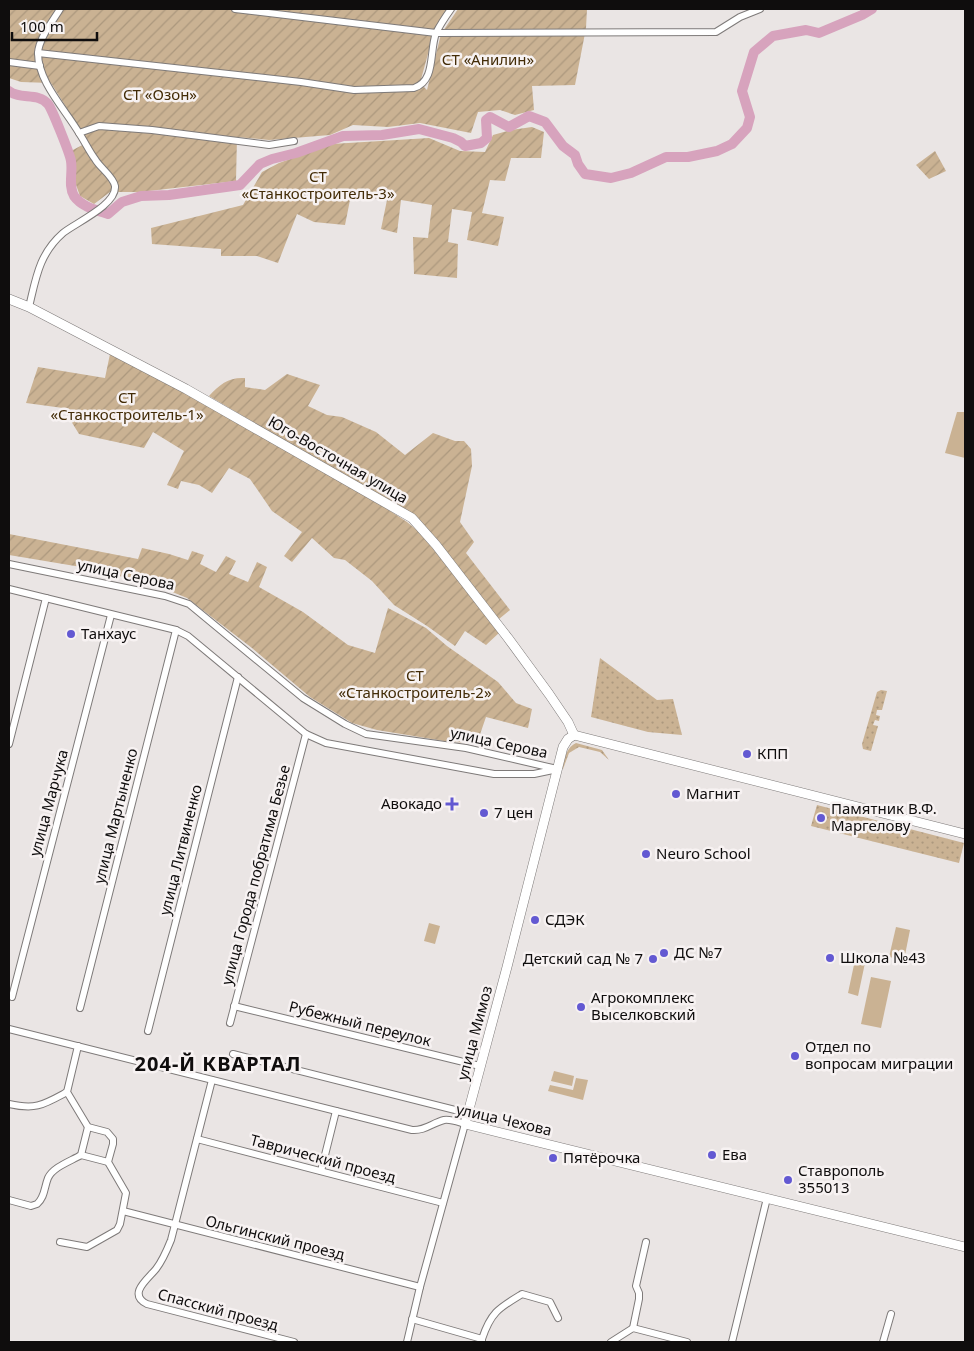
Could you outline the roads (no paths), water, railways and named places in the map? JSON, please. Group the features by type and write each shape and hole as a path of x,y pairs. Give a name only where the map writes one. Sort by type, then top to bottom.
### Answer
{"street":[{"path":"29,307 38,267 47,250 63,233 102,207 115,191 115,185 95,160 48,85 40,66 38,53 42,39 60,9"},
{"path":"235,9 436,33 716,32 740,17 760,9"},
{"path":"38,53 301,82 354,90 414,88 420,86 427,79 436,33 451,9"},
{"path":"9,62 40,66"},
{"path":"79,133 99,126 152,130 269,145 294,141"},
{"name":"Юго-Восточная улица","path":"9,299 29,307 186,389 412,518 436,545 512,644 554,701 568,722 574,736"},
{"name":"улица Серова","path":"9,564 165,596 189,604 303,698 345,724 366,734 466,748 556,769"},
{"name":"улица Серова","path":"9,589 176,630 188,636 238,676 306,734 326,743 494,774 534,774 556,769"},
{"path":"9,744 46,598"},
{"name":"улица Марчука","path":"12,998 111,615"},
{"name":"улица Мартыненко","path":"80,1008 176,630"},
{"name":"улица Литвиненко","path":"148,1030 238,676"},
{"name":"улица Города побратима Безье","path":"230,1024 306,734"},
{"path":"574,736 965,834"},
{"name":"улица Мимоз","path":"407,1342 420,1287 519,920 556,769 563,747 574,736"},
{"name":"Рубежный переулок","path":"234,1006 480,1066"},
{"name":"улица Чехова","path":"9,1029 412,1130 419,1131 444,1120 465,1124 965,1247"},
{"path":"78,1046 67,1092 88,1127 107,1132 113,1139 114,1144 108,1162"},
{"path":"233,1054 467,1113"},
{"path":"176,1225 212,1080"},
{"path":"9,1104 29,1107 39,1106 67,1092"},
{"path":"321,1171 336,1111"},
{"path":"9,1200 31,1206 37,1204 43,1197 47,1180 51,1174 81,1155 88,1127"},
{"name":"Таврический проезд","path":"197,1139 443,1203"},
{"path":"60,1242 82,1247 91,1246 117,1230 120,1224 126,1193 108,1162 81,1155"},
{"path":"732,1342 767,1198"},
{"name":"Ольгинский проезд","path":"123,1211 420,1287"},
{"name":"Спасский проезд","path":"176,1225 164,1256 155,1270 143,1282 139,1297 141,1301 294,1342"},
{"path":"612,1342 633,1328 639,1299 636,1286 646,1242"},
{"path":"412,1319 482,1340 493,1314 522,1294 550,1302 558,1318"},
{"path":"883,1342 890,1314"},
{"path":"633,1328 687,1342"}],"waterway":[{"path":"9,91 13,94 39,98 48,104 70,157 71,188 74,196 85,205 108,214 122,202 141,196 169,195 240,185 260,164 343,136 382,135 419,129 453,138 465,146 481,143 487,138 486,120 490,117 509,127 529,116 545,122 563,146 575,155 578,164 585,174 611,178 631,173 666,157 688,157 717,151 732,144 747,128 750,117 742,91 754,52 773,36 806,30 819,33 872,9"}],"place":[{"name":"Танхаус","path":"71,634"},
{"name":"КПП","path":"747,754"},
{"name":"Магнит","path":"676,794"},
{"name":"Авокадо","path":"452,804"},
{"name":"7 цен","path":"484,813"},
{"name":"Памятник В.Ф. Маргелову","path":"821,818"},
{"name":"Neuro School","path":"646,854"},
{"name":"СДЭК","path":"535,920"},
{"name":"ДС №7","path":"664,953"},
{"name":"Школа №43","path":"830,958"},
{"name":"Детский сад № 7","path":"653,959"},
{"name":"Агрокомплекс Выселковский","path":"581,1007"},
{"name":"Отдел по вопросам миграции","path":"795,1056"},
{"name":"Ева","path":"712,1155"},
{"name":"Пятёрочка","path":"553,1158"},
{"name":"Ставрополь 355013","path":"788,1180"}],"district":[{"name":"204-Й КВАРТАЛ","path":"218,1064"}],"park label":[{"name":"СТ «Анилин»","path":"488,60"},
{"name":"СТ «Озон»","path":"160,95"},
{"name":"СТ «Станкостроитель-3»","path":"318,186"},
{"name":"СТ «Станкостроитель-1»","path":"127,406"},
{"name":"СТ «Станкостроитель-2»","path":"415,684"}]}
